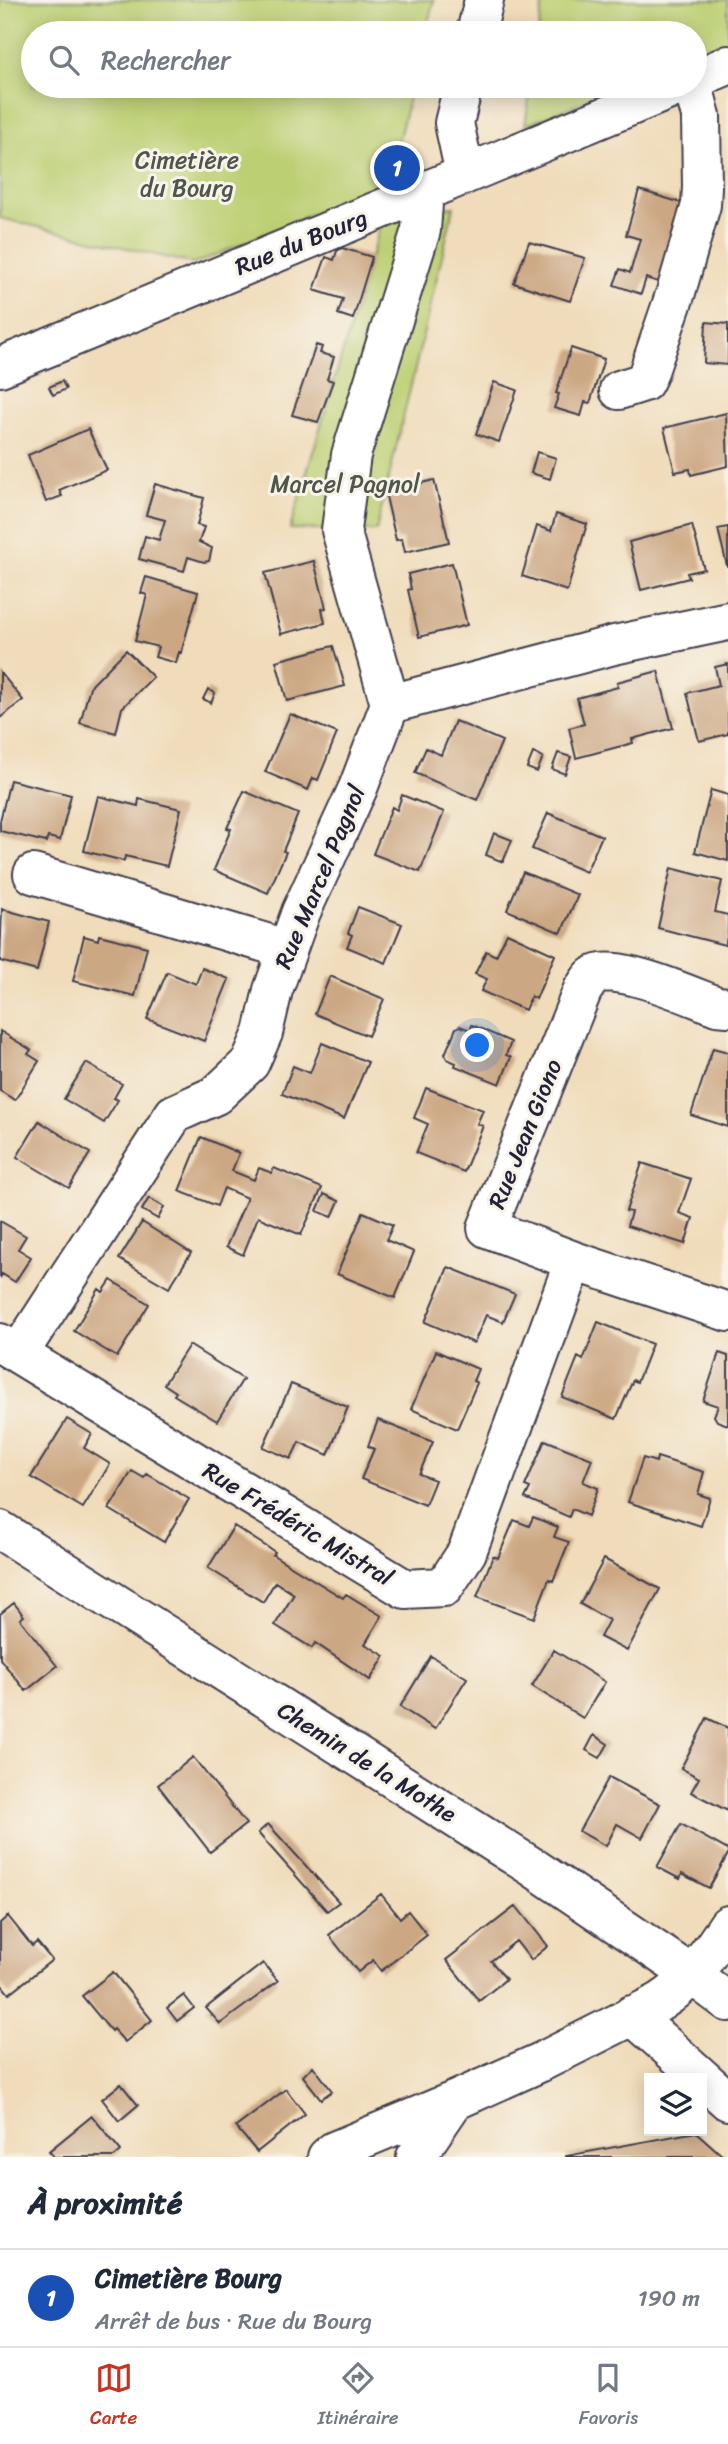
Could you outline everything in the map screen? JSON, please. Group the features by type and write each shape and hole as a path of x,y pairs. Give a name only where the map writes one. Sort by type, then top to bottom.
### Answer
{"street":[{"path":"479,21 484,0"},
{"path":"707,74 728,65"},
{"path":"460,98 454,123 466,174"},
{"name":"Rue du Bourg","path":"0,367 650,98"},
{"path":"619,390 644,382 648,374 676,292 701,205 701,116 696,98"},
{"path":"424,191 421,230 351,455 341,530 390,704 614,645 728,621"},
{"name":"Rue Marcel Pagnol","path":"9,1348 174,1114 216,1095 250,1063 263,1032 286,949 358,788 390,704"},
{"path":"33,874 286,949"},
{"name":"Rue Jean Giono","path":"728,1007 717,1006 622,972 605,971 593,976 583,989 487,1228 574,1261 728,1312"},
{"name":"Rue Frédéric Mistral","path":"9,1348 405,1589 444,1587 467,1552 574,1261"},
{"name":"Chemin de la Mothe","path":"0,1530 534,1868 728,2002"},
{"path":"333,2155 541,2062 678,1991 728,1925"},
{"path":"632,2015 728,2101"},
{"path":"416,2157 454,2101"}],"green space":[{"name":"Cimetière du Bourg","path":"0,0 434,0 428,21 21,21 21,98 409,98 388,182 194,264 0,218"},
{"path":"543,0 728,0 728,45 707,53 707,21 540,21"},
{"path":"529,98 594,98 525,125"},
{"name":"Marcel Pagnol","path":"454,206 376,531 290,529 383,217"}],"building":[{"path":"639,190 685,204 671,286 646,278 641,294 614,285 620,269 630,273 640,239 626,235"},
{"path":"529,242 585,258 570,301 514,283"},
{"path":"342,248 372,257 353,319 338,314 343,299 314,290 326,257 334,260 337,251"},
{"path":"706,322 728,324 728,365 704,363"},
{"path":"316,345 322,347 320,353 334,357 327,379 333,381 318,422 292,415"},
{"path":"571,348 604,359 590,403 585,402 581,416 554,408 559,394 556,393"},
{"path":"62,381 66,389 53,395 49,387"},
{"path":"494,382 517,390 499,442 476,434"},
{"path":"726,413 728,466 691,475 690,469 675,472 664,428"},
{"path":"88,429 107,470 59,490 62,496 46,502 28,455"},
{"path":"537,452 556,458 550,479 531,473"},
{"path":"434,480 449,542 405,552 402,539 396,540 385,492"},
{"path":"155,484 204,498 197,525 204,527 199,542 212,548 209,561 188,557 184,571 139,559 145,536 159,540 165,520 146,515"},
{"path":"556,514 587,524 567,591 522,576 537,526 551,531"},
{"path":"692,525 704,569 687,573 689,578 641,590 629,542"},
{"path":"728,527 728,566 727,566 718,529"},
{"path":"314,561 326,608 322,609 325,623 281,634 265,573"},
{"path":"452,563 467,625 419,637 408,590 411,589 408,574"},
{"path":"146,577 198,592 176,663 155,657 158,647 135,641 147,595 141,593"},
{"path":"333,646 345,686 287,701 276,661"},
{"path":"126,650 153,677 122,708 116,733 80,723 90,687"},
{"path":"728,664 728,734 699,741 687,693 719,685 715,667"},
{"path":"658,671 673,728 632,739 633,743 576,758 569,728 584,724 577,698 618,687 617,682"},
{"path":"0,672 23,700 0,718"},
{"path":"208,689 215,693 211,703 203,699"},
{"path":"290,714 337,733 318,780 313,778 308,790 265,772"},
{"path":"455,721 502,741 477,800 415,773 426,748 441,755"},
{"path":"533,753 543,757 537,772 527,768"},
{"path":"558,753 571,757 565,774 552,769"},
{"path":"10,780 71,795 60,840 48,837 46,842 0,831"},
{"path":"711,790 728,795 728,861 695,852"},
{"path":"244,791 298,814 283,851 286,852 268,893 214,870 231,829 227,828"},
{"path":"402,795 444,812 420,872 373,854 392,807 397,810"},
{"path":"98,796 138,806 139,799 181,809 167,866 125,856 124,861 84,851"},
{"path":"548,813 602,836 586,872 532,849"},
{"path":"494,833 512,840 503,862 486,855"},
{"path":"671,868 722,881 715,912 728,915 725,945 658,928"},
{"path":"523,872 578,895 561,933 507,910"},
{"path":"358,907 402,924 386,963 347,947 352,935 348,933"},
{"path":"2,909 49,922 37,971 0,961"},
{"path":"507,933 555,955 536,999 531,996 525,1010 481,991 487,979 475,974 486,951 496,956"},
{"path":"99,935 147,947 135,996 73,981 84,936 98,940"},
{"path":"202,968 229,979 204,1041 147,1019 167,972 196,984"},
{"path":"330,976 384,999 368,1036 315,1014"},
{"path":"472,1025 511,1042 506,1055 511,1057 500,1084 455,1066 456,1063 447,1059 445,1054 456,1028 460,1026 470,1030"},
{"path":"0,1031 31,1050 28,1054 39,1061 15,1100 0,1091"},
{"path":"322,1043 368,1062 344,1119 282,1094 293,1066 310,1073"},
{"path":"713,1048 728,1052 728,1127 691,1115"},
{"path":"86,1063 122,1084 114,1098 118,1100 104,1123 64,1099"},
{"path":"426,1088 483,1110 477,1124 483,1126 464,1172 416,1153 428,1124 414,1118"},
{"path":"39,1121 90,1153 69,1188 17,1157"},
{"path":"201,1137 239,1153 232,1171 254,1180 259,1168 272,1173 274,1168 322,1188 301,1235 258,1217 243,1255 226,1247 247,1198 224,1188 217,1206 179,1191"},
{"path":"642,1163 691,1179 679,1213 693,1218 685,1244 627,1226 631,1212 626,1211"},
{"path":"324,1194 339,1201 332,1217 317,1211"},
{"path":"149,1198 164,1207 158,1219 142,1210"},
{"path":"363,1212 393,1225 386,1240 414,1252 395,1298 337,1274"},
{"path":"0,1221 26,1236 18,1249 31,1257 15,1282 2,1274 0,1278"},
{"path":"142,1222 191,1253 169,1288 119,1259"},
{"path":"448,1267 515,1294 503,1322 486,1315 474,1343 425,1322"},
{"path":"111,1280 149,1304 117,1357 74,1331 99,1289 103,1292"},
{"path":"598,1322 652,1344 637,1382 633,1380 616,1419 562,1397 578,1357 583,1360"},
{"path":"189,1345 243,1379 217,1421 174,1395 176,1392 164,1384"},
{"path":"436,1351 478,1369 473,1381 477,1383 457,1429 411,1409"},
{"path":"719,1353 728,1356 728,1425 717,1421 714,1416 718,1406 703,1401"},
{"path":"291,1384 348,1407 328,1455 299,1442 291,1459 263,1447"},
{"path":"67,1419 92,1434 84,1448 110,1464 83,1508 31,1477"},
{"path":"378,1420 433,1442 419,1474 435,1480 425,1505 361,1479 374,1449 368,1446"},
{"path":"545,1440 592,1459 583,1482 598,1488 588,1516 572,1509 569,1517 525,1498 530,1488 525,1486"},
{"path":"657,1457 704,1472 698,1494 710,1498 701,1526 628,1502 643,1458 656,1462"},
{"path":"132,1471 144,1478 147,1474 189,1499 164,1542 109,1509"},
{"path":"533,1517 558,1527 554,1537 569,1542 553,1581 549,1579 534,1618 477,1597 493,1556 498,1558 514,1520 529,1526"},
{"path":"234,1526 275,1552 273,1555 343,1598 346,1594 382,1616 365,1644 385,1656 370,1680 315,1643 312,1648 275,1625 294,1594 275,1582 263,1602 208,1568"},
{"path":"604,1559 660,1589 627,1651 600,1637 609,1620 580,1604"},
{"path":"14,1603 24,1616 20,1619 57,1666 26,1691 0,1659 0,1614"},
{"path":"554,1650 605,1682 583,1718 532,1686"},
{"path":"431,1656 467,1678 435,1729 400,1707"},
{"path":"707,1718 728,1728 728,1811 691,1792 699,1778 681,1768"},
{"path":"594,1735 608,1744 600,1758 586,1750"},
{"path":"193,1757 246,1824 210,1852 158,1785"},
{"path":"609,1777 660,1804 642,1838 617,1824 606,1846 579,1831"},
{"path":"268,1824 339,1902 327,1911 258,1833"},
{"path":"681,1824 728,1850 709,1888 682,1874 680,1879 657,1867"},
{"path":"381,1894 400,1918 408,1911 427,1935 381,1971 373,1960 358,1972 329,1935"},
{"path":"516,1906 548,1946 531,1960 516,1941 491,1961 506,1979 479,2001 446,1960"},
{"path":"8,1916 32,1946 37,1942 52,1960 9,1994 0,1983 0,1923"},
{"path":"263,1963 278,1981 220,2024 206,2008"},
{"path":"113,1972 152,2020 125,2042 113,2029 111,2031 82,1996"},
{"path":"184,1995 194,2008 177,2021 167,2008"},
{"path":"313,2066 332,2091 321,2099 303,2076"},
{"path":"121,2084 138,2105 119,2121 102,2099"},
{"path":"286,2089 305,2114 257,2152 236,2127"},
{"path":"92,2116 121,2151 114,2157 54,2157 49,2151"},
{"path":"674,2136 700,2136 724,2157 566,2157"}],"place":[{"name":"Cimetière Bourg","path":"397,168"}]}
